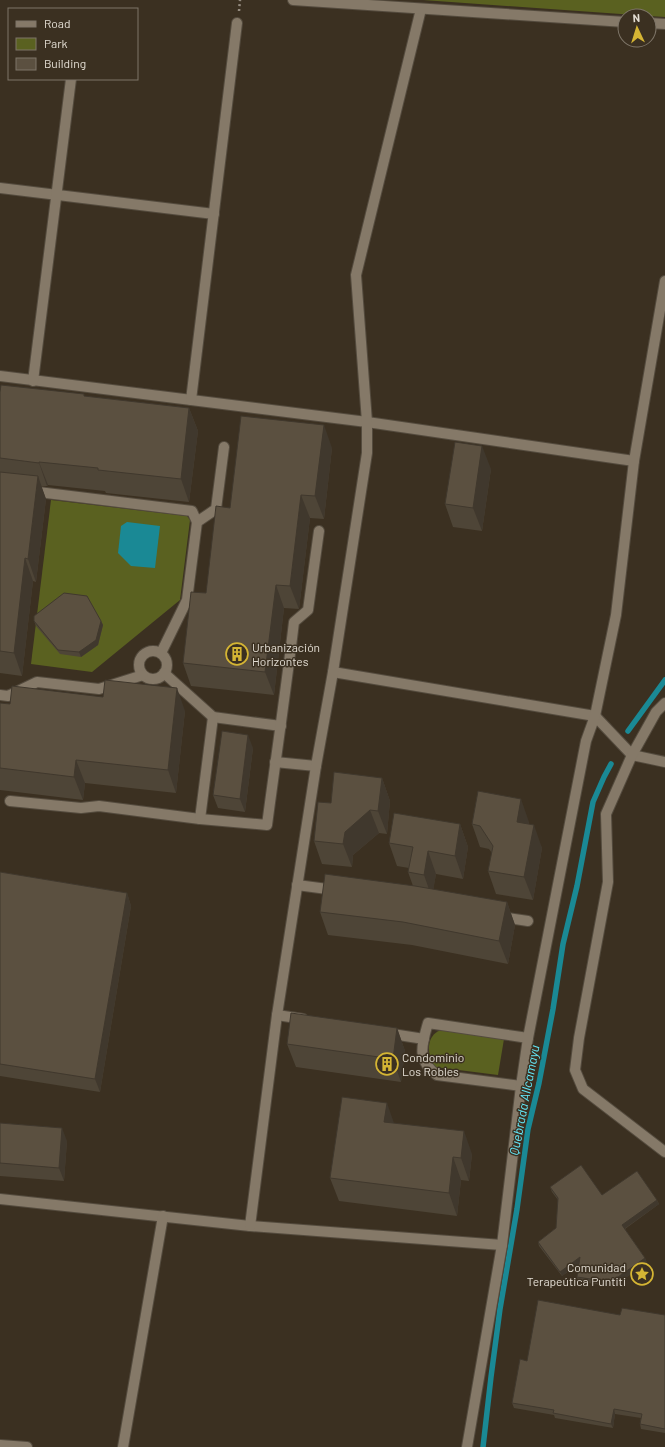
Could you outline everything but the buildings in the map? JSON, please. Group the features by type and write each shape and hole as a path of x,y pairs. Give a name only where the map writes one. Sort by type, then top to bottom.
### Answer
{"street":[{"path":"293,0 617,21"},
{"path":"250,1226 277,1015 367,453 356,275 421,9"},
{"path":"191,400 237,23"},
{"path":"33,381 71,80"},
{"path":"0,188 214,214"},
{"path":"467,1447 502,1245 528,1038 586,741 596,716 616,615 634,461 665,281"},
{"path":"0,376 366,422 634,461"},
{"path":"197,522 216,509 224,447"},
{"path":"23,490 192,511 197,522 187,600 161,653"},
{"path":"10,801 81,808 99,806 200,819 267,825 294,622 308,610 318,531"},
{"path":"152,650 161,653 166,660 167,665 164,673 161,677 152,679 143,675 140,672 139,662 143,654 152,650"},
{"path":"333,672 596,716 632,756 665,762"},
{"path":"164,673 213,717 281,726"},
{"path":"0,695 8,696 37,682 99,689 143,675"},
{"path":"665,703 656,712 632,756 606,814 608,882 579,1038 575,1070 583,1089 665,1152"},
{"path":"200,819 213,717"},
{"path":"275,762 316,766"},
{"path":"297,885 342,891"},
{"path":"491,915 528,922"},
{"path":"277,1015 316,1021"},
{"path":"521,1086 437,1075 429,1069 423,1060 422,1050 428,1023 528,1038"},
{"path":"378,1031 424,1039"},
{"path":"0,1199 250,1226 502,1245"},
{"path":"124,1447 163,1216"},
{"path":"0,1444 27,1447"}],"green space":[{"path":"423,0 665,0 665,17 657,16 657,8 617,8 617,14"},
{"path":"51,500 187,516 190,520 180,600 92,672 31,664"},
{"path":"441,1030 504,1039 498,1075 435,1067 430,1057 429,1046 432,1037"}],"water":[{"path":"127,522 160,526 155,568 131,566 118,553 121,526"}],"waterway":[{"name":"Quebrada Allcamayu","path":"628,731 665,680"},
{"name":"Quebrada Allcamayu","path":"483,1447 500,1309 517,1209 528,1129 539,1083 553,1009 563,944 577,886 593,802 611,764"}],"place":[{"name":"Urbanización Horizontes","path":"237,654"},
{"name":"Condominio Los Robles","path":"387,1064"},
{"name":"Comunidad Terapeútica Puntiti","path":"642,1274"}]}
